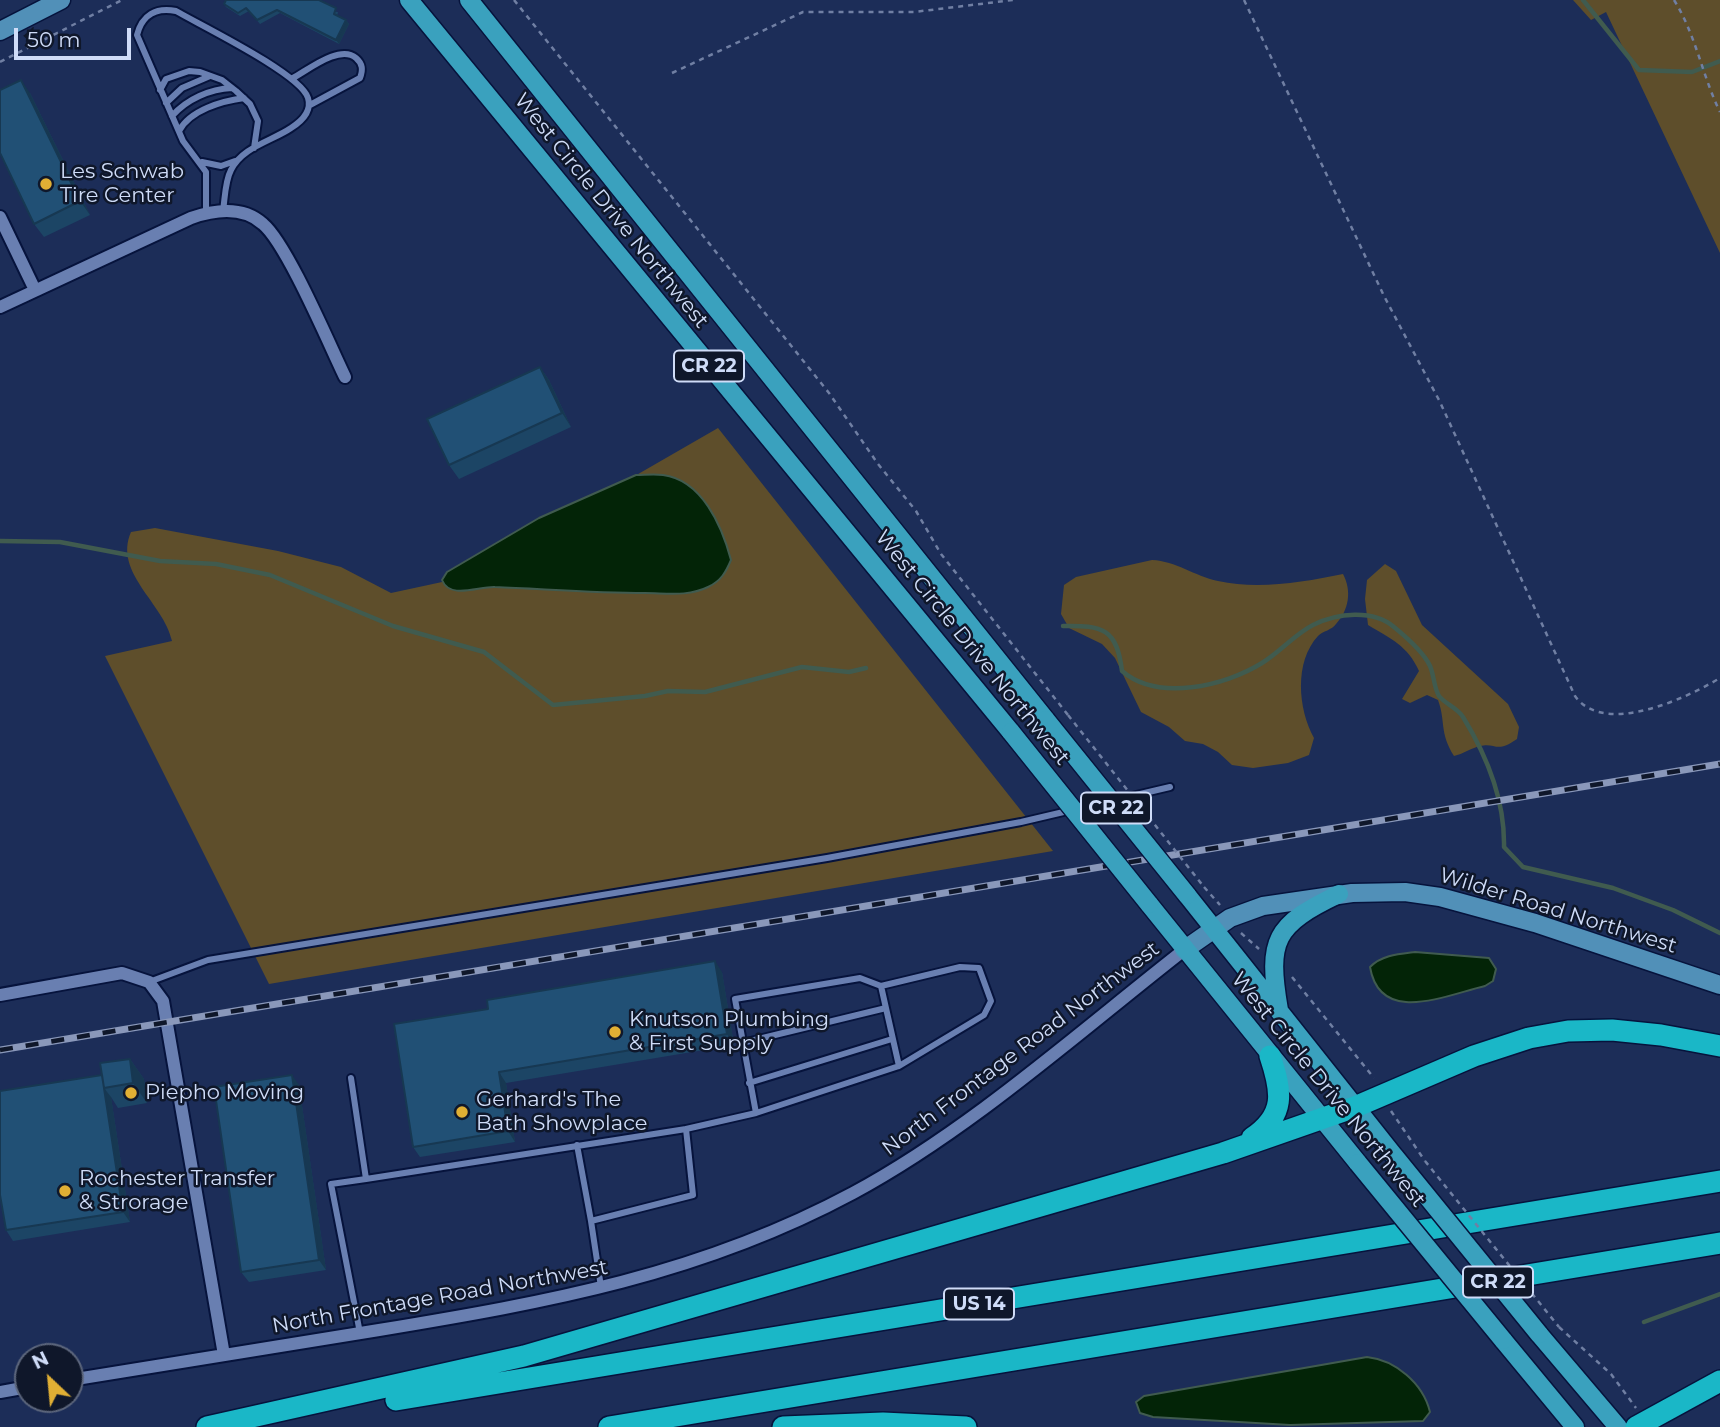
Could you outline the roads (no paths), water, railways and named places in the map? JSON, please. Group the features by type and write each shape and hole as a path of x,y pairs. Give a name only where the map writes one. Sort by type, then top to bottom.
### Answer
{"highway":[{"path":"208,1427 524,1356 1239,1148 1355,1107 1494,1048 1568,1031 1641,1032 1720,1046"},
{"path":"1239,1148 1265,1129 1277,1112 1278,1083 1270,1056"},
{"name":"US 14","path":"239,1427 1720,1181"},
{"path":"609,1427 1720,1243"},
{"path":"1640,1425 1720,1381"},
{"path":"1668,1427 1687,1399"},
{"path":"783,1427 883,1423 966,1427"}],"main road":[{"name":"West Circle Drive Northwest","path":"409,0 926,624 1184,950 1575,1427"},
{"name":"West Circle Drive Northwest","path":"468,0 1395,1157 1618,1427"},
{"path":"1280,1013 1273,971 1276,944 1282,932 1299,914 1339,894"}],"street":[{"path":"0,31 61,0"},
{"path":"0,307 206,213 223,211 252,217 272,234 345,377"},
{"path":"0,217 35,290"},
{"name":"Wilder Road Northwest","path":"1184,950 1230,918 1263,906 1373,891 1440,897 1575,936 1720,985"},
{"name":"North Frontage Road Northwest","path":"84,1378 360,1333 601,1289 741,1245 872,1182 947,1133 1184,950"},
{"path":"0,995 122,973 149,982 163,1002 169,1022 224,1355"}],"lane":[{"path":"206,213 208,185 200,161 178,131 137,35 140,24 148,15 165,9 176,11 293,78 302,86 310,106"},
{"path":"200,161 221,166 294,127 306,115 310,106 360,78 363,70 359,60 351,54 335,54 293,78"},
{"path":"160,90 166,79 182,73 200,72 232,88 244,99 258,121 254,148"},
{"path":"166,103 183,88 210,76"},
{"path":"172,116 179,108 205,94 232,88"},
{"path":"178,131 186,121 206,110 244,99"},
{"path":"223,211 230,171 240,157"},
{"path":"149,982 208,960 827,858 1021,822 1170,787"},
{"path":"360,1333 331,1184 686,1129 756,1113 899,1066 984,1015 991,1001 979,968 960,967 881,986 860,978 735,999 756,1113"},
{"path":"881,986 899,1066"},
{"path":"742,1043 886,1008"},
{"path":"749,1083 892,1039"},
{"path":"351,1078 366,1179"},
{"path":"590,1222 692,1195 686,1129"},
{"path":"577,1144 601,1289"}],"waterway":[{"path":"1583,0 1639,70 1692,72 1720,61"},
{"path":"0,541 60,542 160,561 216,564 270,575 393,626 484,652 553,705 645,696 668,691 705,692 802,667 849,672 866,668"},
{"path":"1063,626 1088,627 1106,632 1116,646 1122,671 1154,686 1172,688 1211,684 1247,671 1269,659 1306,629 1323,621 1355,615 1376,617 1385,621 1423,656 1430,666 1439,696 1461,714 1472,732 1487,763 1498,796 1504,847 1523,867 1613,888 1673,910 1720,933"},
{"path":"1644,1322 1720,1294"}],"railway":[{"path":"0,1050 1720,764"}],"place":[{"name":"Les Schwab Tire Center","path":"46,184"},
{"name":"Knutson Plumbing & First Supply","path":"615,1032"},
{"name":"Piepho Moving","path":"131,1093"},
{"name":"Gerhard's The Bath Showplace","path":"462,1112"},
{"name":"Rochester Transfer & Strorage","path":"65,1191"}]}
